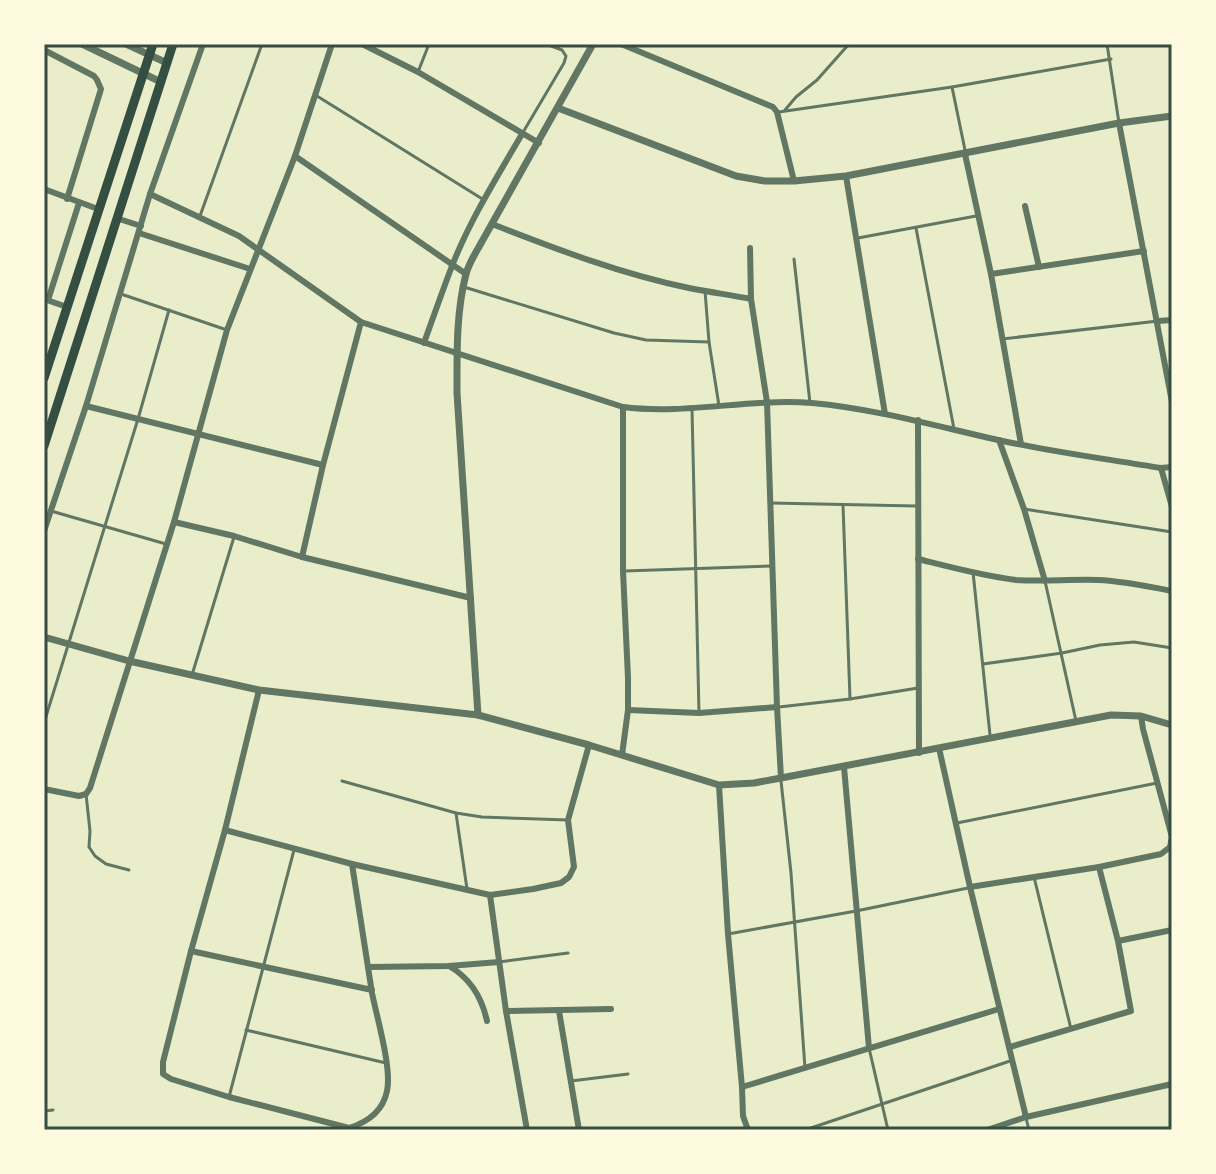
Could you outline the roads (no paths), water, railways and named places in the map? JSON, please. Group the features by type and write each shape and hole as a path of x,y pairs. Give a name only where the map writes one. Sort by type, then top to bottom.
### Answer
{"highway":[{"path":"44,378 153,44"},
{"path":"44,446 173,44"}],"street":[{"path":"82,44 161,82"},
{"path":"126,44 167,63"},
{"path":"44,531 86,406 150,194 203,44"},
{"path":"44,789 79,796 86,794 90,788 174,522 227,330 295,156 332,44"},
{"path":"362,44 418,72 539,143"},
{"path":"478,715 457,393 457,352 466,274 593,44"},
{"path":"621,44 770,104 781,112 794,181"},
{"path":"44,50 94,76 101,89 67,199"},
{"path":"558,108 736,176 765,181 846,176 1119,123 1172,116"},
{"path":"1119,123 1172,402"},
{"path":"424,343 452,265 484,200 522,134"},
{"path":"965,154 991,274 1021,444"},
{"path":"295,156 466,274"},
{"path":"846,176 885,414"},
{"path":"44,189 98,209"},
{"path":"150,194 239,236 361,322 623,407 645,410 767,402 810,403 918,420 1021,444 1161,468 1172,467"},
{"path":"67,307 46,300 79,203"},
{"path":"1025,206 1039,267"},
{"path":"116,218 140,230 250,269"},
{"path":"492,224 618,269 751,299"},
{"path":"750,248 751,299 767,402 781,778"},
{"path":"991,274 1144,251"},
{"path":"1158,321 1172,320"},
{"path":"302,557 361,322"},
{"path":"86,406 323,465"},
{"path":"622,755 628,710 623,571 623,407"},
{"path":"918,420 919,753"},
{"path":"999,440 1045,581"},
{"path":"1161,468 1172,507"},
{"path":"174,522 471,598"},
{"path":"918,559 1015,580 1096,580 1172,591"},
{"path":"44,637 129,661 259,690 478,715 719,785 754,783 844,767 1111,715 1141,716 1172,725"},
{"path":"259,690 163,1062 163,1074 229,1097 349,1128 364,1123 379,1111 387,1094 389,1078 352,864"},
{"path":"628,710 699,713 777,707"},
{"path":"970,887 1099,867 1161,854 1170,847 1172,837 1141,716"},
{"path":"225,830 352,864 490,895 561,883 569,877 574,867 568,820 589,745"},
{"path":"939,748 1026,1117"},
{"path":"844,767 869,1048"},
{"path":"719,785 743,1116 748,1130"},
{"path":"1010,1047 1131,1011 1118,941 1099,867"},
{"path":"490,895 527,1130"},
{"path":"1118,941 1172,930"},
{"path":"191,951 372,990"},
{"path":"368,967 499,962"},
{"path":"449,966 470,983 484,1006 487,1021"},
{"path":"506,1011 611,1009"},
{"path":"742,1087 999,1009"},
{"path":"559,1011 579,1130"},
{"path":"987,1130 1026,1117 1172,1084"}],"lane":[{"path":"200,216 262,44"},
{"path":"418,72 429,44"},
{"path":"522,134 566,56 562,50 546,44"},
{"path":"781,112 817,80 849,44"},
{"path":"1107,44 1119,123"},
{"path":"781,112 952,87 1111,59"},
{"path":"952,87 965,154"},
{"path":"315,95 484,200"},
{"path":"858,238 978,216"},
{"path":"916,228 954,429"},
{"path":"794,259 810,403"},
{"path":"464,287 614,333 646,340 709,342"},
{"path":"705,291 719,406"},
{"path":"120,294 227,330"},
{"path":"44,723 169,310"},
{"path":"1002,339 1158,321"},
{"path":"692,408 699,713"},
{"path":"771,503 920,506"},
{"path":"843,505 850,699"},
{"path":"1024,509 1172,532"},
{"path":"51,511 167,544"},
{"path":"192,675 234,536"},
{"path":"623,571 773,566"},
{"path":"973,572 991,739"},
{"path":"1045,581 1076,721"},
{"path":"983,664 1134,642 1172,648"},
{"path":"777,707 918,688"},
{"path":"781,778 805,1068"},
{"path":"342,781 456,813 568,820"},
{"path":"955,823 1157,783"},
{"path":"86,794 89,847 106,864 129,870"},
{"path":"456,813 467,890"},
{"path":"229,1097 294,849"},
{"path":"1034,877 1071,1029"},
{"path":"728,934 970,887"},
{"path":"499,962 568,953"},
{"path":"246,1030 386,1063"},
{"path":"869,1048 888,1130"},
{"path":"805,1130 1012,1061"},
{"path":"571,1081 628,1074"},
{"path":"44,1111 53,1110"},
{"path":"1026,1117 1029,1130"}]}
